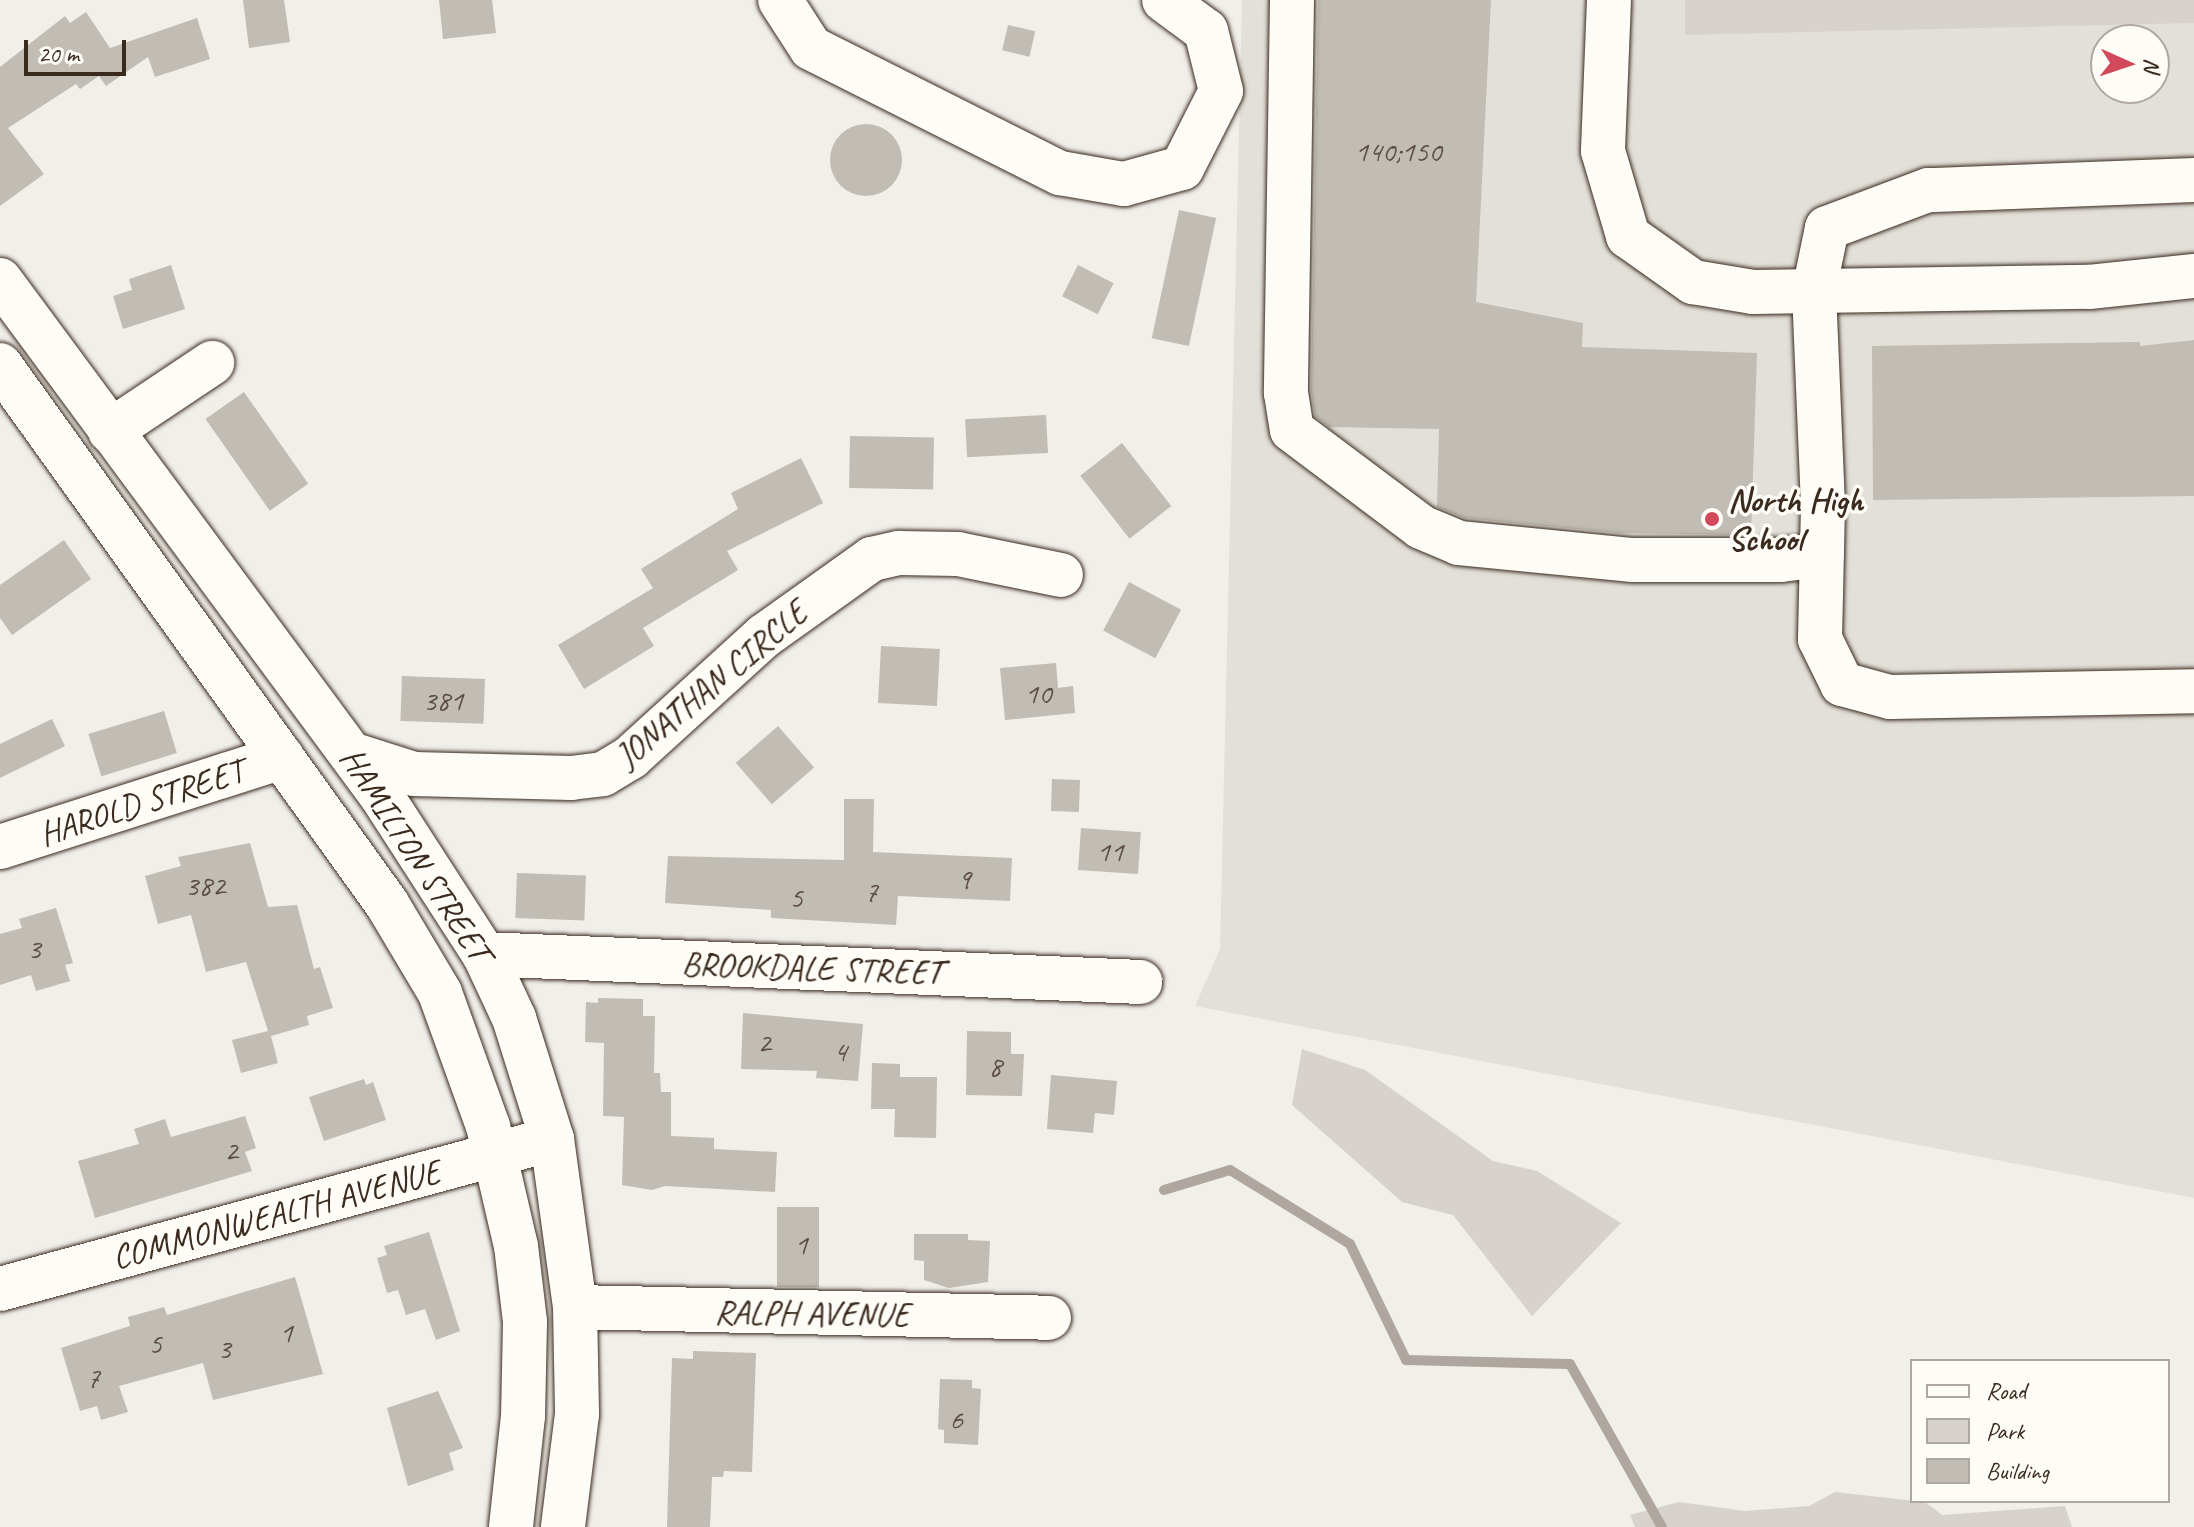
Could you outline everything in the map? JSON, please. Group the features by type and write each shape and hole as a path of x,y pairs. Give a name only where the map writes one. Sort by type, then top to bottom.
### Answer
{"street":[{"path":"780,0 811,48 1060,173 1124,184 1182,168 1221,91 1206,31 1164,0"},
{"path":"1292,0 1286,393 1292,430 1421,527 1459,543 1633,560 1781,560 1822,555"},
{"path":"1609,0 1603,151 1628,236 1693,282 1753,292 2089,287 2194,276"},
{"path":"2194,180 1928,190 1827,228 1814,291 1822,555 1820,639 1842,684 1906,697 2194,691"},
{"name":"HAMILTON STREET","path":"0,280 351,754 484,954 514,1018 552,1139 575,1307 577,1414 563,1527"},
{"path":"110,431 212,363"},
{"name":"HAMILTON STREET","path":"0,365 387,904 440,993 471,1069 496,1154 516,1246 525,1322 523,1416 511,1527"},
{"name":"JONATHAN CIRCLE","path":"351,754 414,774 571,778 603,774 631,757 764,636 849,570 872,559 899,553 958,554 1061,575"},
{"name":"HAROLD STREET","path":"0,847 282,757"},
{"name":"BROOKDALE STREET","path":"484,954 1140,982"},
{"name":"COMMONWEALTH AVENUE","path":"0,1289 552,1139"},
{"name":"RALPH AVENUE","path":"575,1307 1049,1318"}],"shaded area":[{"name":"North High School","path":"1242,0 2194,0 2194,1198 1195,1006 1220,949"}],"green space":[{"path":"1685,0 2194,0 2194,23 1685,35"},
{"path":"1302,1049 1365,1070 1493,1161 1537,1171 1621,1223 1532,1316 1453,1215 1402,1202 1292,1105"},
{"path":"1835,1492 1926,1503 1942,1515 2065,1506 2072,1527 1635,1527 1630,1515 1679,1502 1745,1511 1809,1506"}],"building":[{"path":"243,0 284,0 290,42 249,48"},
{"path":"439,0 492,0 496,33 443,39"},
{"path":"1318,0 1491,0 1476,302 1583,323 1582,347 1757,353 1751,535 1618,533 1465,518 1437,507 1439,429 1329,427 1315,416 1311,391"},
{"path":"86,12 110,48 197,18 210,59 155,77 148,57 106,86 99,76 80,89 76,84 8,128 44,174 0,206 0,67 65,16 70,23"},
{"path":"1008,25 1035,31 1029,57 1002,50"},
{"path":"859,124 873,124 892,134 902,153 902,167 892,186 873,196 859,196 840,186 830,167 830,153 840,134"},
{"path":"1179,210 1216,218 1189,346 1152,338"},
{"path":"171,265 185,309 123,329 113,296 132,290 129,279"},
{"path":"1078,265 1114,283 1098,314 1062,296"},
{"path":"2194,340 2194,496 1873,500 1872,346 2140,342 2140,346"},
{"path":"244,392 308,484 270,511 205,419"},
{"path":"1046,415 1048,453 967,457 965,419"},
{"path":"850,436 934,437 933,489 849,488"},
{"path":"1122,443 1171,506 1129,539 1080,476"},
{"path":"801,458 823,503 727,551 738,570 643,628 654,646 584,689 558,645 653,588 641,569 738,509 731,493"},
{"path":"64,540 91,579 12,635 0,618 0,585"},
{"path":"1129,582 1181,610 1155,658 1103,631"},
{"path":"881,646 940,649 937,706 878,703"},
{"path":"1056,663 1058,688 1073,686 1075,713 1005,720 1000,668"},
{"path":"402,676 485,679 483,724 400,721"},
{"path":"164,711 177,753 101,776 88,734"},
{"path":"52,719 65,746 0,778 0,744"},
{"path":"778,726 814,768 772,804 736,763"},
{"path":"1052,779 1080,780 1079,812 1051,811"},
{"path":"844,799 874,799 873,852 1012,858 1010,901 898,896 896,925 771,918 771,910 665,903 668,856 844,860"},
{"path":"1081,828 1141,832 1138,874 1078,870"},
{"path":"250,843 268,907 297,905 314,969 320,967 333,1008 307,1016 309,1025 271,1036 278,1063 241,1073 232,1040 268,1031 246,962 206,972 191,915 158,924 145,876 181,866 178,857"},
{"path":"517,873 586,875 584,920 515,918"},
{"path":"56,908 73,963 65,965 70,981 36,991 31,975 0,985 0,934 22,928 19,919"},
{"path":"598,998 643,999 643,1016 655,1016 654,1073 660,1073 661,1092 671,1092 671,1136 714,1138 714,1149 777,1152 775,1192 665,1186 652,1190 622,1185 624,1117 603,1116 604,1043 585,1042 586,1002 598,1003"},
{"path":"743,1013 863,1024 858,1081 816,1078 817,1071 741,1069"},
{"path":"967,1031 1011,1032 1011,1054 1024,1054 1022,1096 966,1095"},
{"path":"872,1063 900,1064 900,1077 937,1077 936,1138 894,1137 895,1109 871,1109"},
{"path":"1051,1075 1117,1081 1114,1115 1095,1113 1093,1133 1047,1129"},
{"path":"364,1079 366,1085 373,1082 386,1120 324,1141 309,1097"},
{"path":"245,1116 256,1148 245,1152 252,1171 95,1218 78,1161 139,1144 134,1129 165,1119 171,1137"},
{"path":"777,1207 819,1207 819,1287 777,1287"},
{"path":"429,1232 460,1331 436,1340 425,1309 406,1315 398,1290 387,1293 377,1258 387,1255 384,1246"},
{"path":"914,1234 968,1234 968,1240 990,1241 988,1282 949,1288 924,1280 924,1261 914,1260"},
{"path":"295,1277 323,1374 213,1400 203,1363 119,1386 128,1412 101,1420 97,1406 80,1411 61,1348 130,1326 128,1317 164,1307 167,1315"},
{"path":"693,1351 756,1353 752,1472 724,1471 723,1477 712,1477 710,1527 667,1527 672,1358 693,1359"},
{"path":"940,1379 972,1380 972,1388 981,1389 978,1445 944,1443 944,1430 938,1429"},
{"path":"438,1391 463,1448 449,1453 454,1470 408,1486 387,1408"}],"waterway":[{"path":"1164,1190 1230,1170 1350,1244 1406,1360 1570,1364 1662,1527"}],"place":[{"name":"North High School","path":"1712,519"}]}
